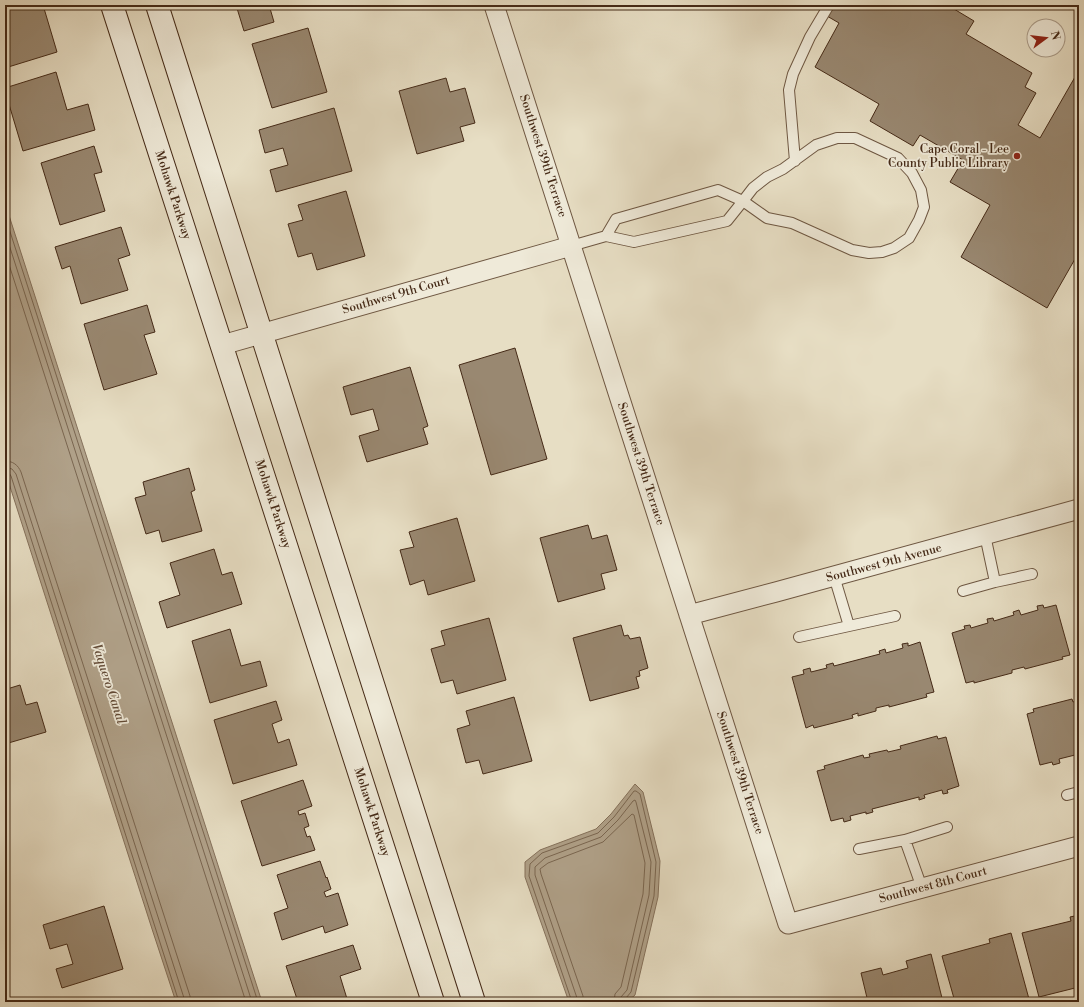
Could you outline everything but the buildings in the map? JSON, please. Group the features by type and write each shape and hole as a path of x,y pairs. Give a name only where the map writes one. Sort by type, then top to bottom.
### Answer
{"street":[{"name":"Mohawk Parkway","path":"112,5 433,1002"},
{"path":"156,5 474,1002"},
{"name":"Southwest 39th Terrace","path":"494,5 788,924"},
{"name":"Southwest 9th Court","path":"222,345 571,246"},
{"name":"Southwest 9th Avenue","path":"689,614 1079,509"},
{"name":"Southwest 8th Court","path":"788,924 1079,846"}],"lane":[{"path":"795,161 789,90 793,74 807,43 829,5"},
{"path":"571,246 606,236 634,242 727,221 743,201 753,188 767,177 783,169 816,145 837,138 855,138 898,158 912,173 921,190 924,207 909,238 894,248 868,254 852,250 792,223 767,218 743,201 718,190 616,219 606,236"},
{"path":"985,535 995,582"},
{"path":"963,591 1032,574"},
{"path":"834,576 849,626"},
{"path":"800,637 895,616"},
{"path":"1067,795 1079,792"},
{"path":"860,849 905,840 947,827"},
{"path":"905,840 922,888"}],"water":[{"name":"Vaquero Canal","path":"5,203 262,1002 176,1002 153,932 5,471"},
{"path":"635,784 643,792 660,861 658,897 635,995 627,1002 569,1002 525,877 525,862 540,850 596,829 611,814"}],"place":[{"name":"Cape Coral - Lee County Public Library","path":"1017,156"}]}
